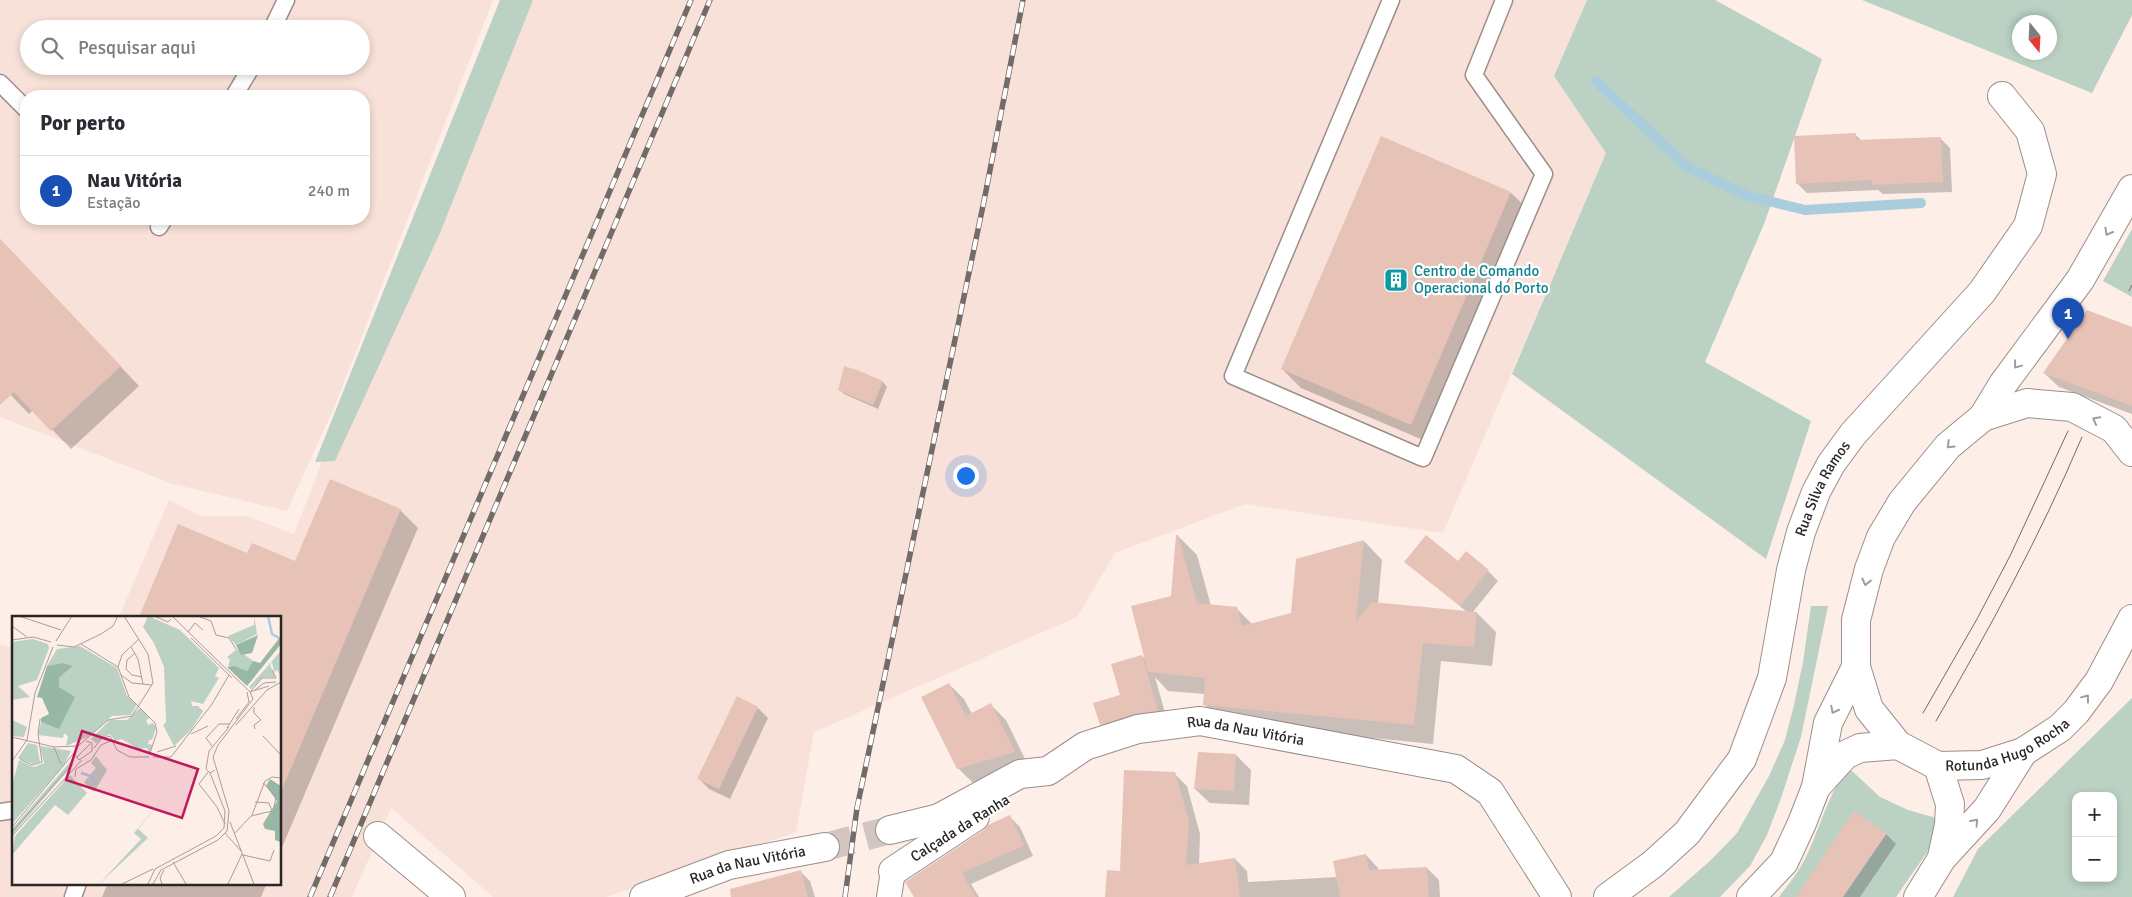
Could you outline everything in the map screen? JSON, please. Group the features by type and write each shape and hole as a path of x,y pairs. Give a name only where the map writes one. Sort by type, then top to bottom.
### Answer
{"street":[{"name":"Rua Silva Ramos","path":"1608,897 1653,864 1687,833 1742,759 1772,678 1791,570 1801,532 1816,492 1853,434 1982,292 2028,226 2042,174 2030,131 2002,96"},
{"path":"1984,416 2003,384 2080,280 2132,189"},
{"name":"Rotunda Hugo Rocha","path":"2131,625 2099,681 2076,712 2060,728 2023,752 1982,765 1938,766 1898,745 1869,709 1856,667 1856,620 1869,569 1881,537 1902,502 1948,446 1984,416 2027,403 2072,407 2114,429 2132,452"},
{"path":"1751,897 1784,862 1802,823 1816,787 1828,723 1856,667"},
{"name":"Rua da Nau Vitória","path":"890,830 939,818 1020,774 1048,771 1085,746 1138,729 1200,721 1456,769 1490,792 1557,897"},
{"path":"1816,787 1845,755 1860,748 1898,745"},
{"path":"1918,897 1942,858 1987,809 2023,752"},
{"path":"1938,766 1950,804 1949,825 1942,858"},
{"name":"Calçada da Ranha","path":"890,888 952,831 1027,787 1048,771"},
{"path":"378,836 451,897"},
{"name":"Rua da Nau Vitória","path":"644,897 729,865 825,847"}],"lane":[{"path":"276,20 286,0"},
{"path":"1391,0 1233,376 1423,458 1544,174 1474,75 1504,0"},
{"path":"238,90 247,75"},
{"path":"0,83 20,103"},
{"path":"73,897 78,884"}],"shaded area":[{"path":"0,0 493,0 333,410 287,511 173,484 0,417"},
{"path":"501,0 1587,0 1554,76 1606,153 1443,533 1245,504 1115,553 1077,617 814,732 796,832 606,897 493,897 391,808 352,897 0,897 0,644 12,647 12,884 281,884 281,616 119,616 169,500 201,516 247,516 294,534"}],"green space":[{"path":"500,0 533,0 440,233 335,461 315,462"},
{"path":"1587,0 1715,0 1822,59 1764,224 1705,362 1811,421 1766,559 1512,374 1606,153 1554,76"},
{"path":"1862,0 2132,0 2132,15 2092,93"},
{"path":"2132,229 2132,297 2103,281"},
{"path":"1811,606 1828,606 1801,737 1767,835 1750,866 1720,897 1669,897 1711,860 1737,833 1769,776 1785,740 1794,705 1803,662"},
{"path":"2132,698 2132,897 1953,897 1978,849"},
{"path":"1846,770 1851,770 1880,797 1908,810 1940,819 1934,842 1896,897 1779,897 1804,861 1829,801"}],"building":[{"path":"1856,133 1856,140 1941,137 1943,182 1872,185 1872,180 1796,184 1794,136"},
{"name":"Centro de Comando Operacional do Porto","path":"1381,136 1511,192 1411,425 1281,369"},
{"path":"0,239 121,366 51,431 14,392 0,405"},
{"path":"2087,310 2132,327 2132,406 2043,373"},
{"path":"844,366 883,381 873,405 838,390"},
{"path":"330,479 401,509 281,792 281,616 139,616 178,524 247,553 252,543 295,561"},
{"path":"1176,535 1178,535 1197,603 1237,607 1242,626 1291,613 1296,559 1364,540 1356,621 1372,602 1477,612 1474,647 1423,643 1414,725 1203,705 1205,678 1148,672 1131,606 1171,596"},
{"path":"1426,535 1458,561 1466,551 1489,570 1460,606 1404,562"},
{"path":"1142,655 1158,711 1133,714 1100,725 1093,703 1120,695 1111,664"},
{"path":"949,683 966,716 991,703 1015,752 957,769 921,697"},
{"path":"737,696 758,707 719,789 697,779"},
{"path":"1198,752 1236,754 1234,791 1194,789"},
{"path":"1124,770 1175,772 1189,821 1186,865 1235,858 1240,897 1105,897 1107,870 1120,871"},
{"path":"1854,811 1887,833 1843,897 1796,897"},
{"path":"1010,815 1024,846 962,873 976,897 914,897 905,882 984,830 988,825"},
{"path":"1366,854 1369,870 1427,867 1429,897 1340,897 1333,861"},
{"path":"801,870 808,897 731,897 730,889"}],"waterway":[{"path":"1596,81 1687,167 1748,196 1805,210 1921,203"}],"tunnel":[{"path":"825,847 890,830"}],"tram line":[{"path":"2129,291 2132,285"},
{"path":"1923,713 1977,619 2010,556 2068,431"},
{"path":"1936,721 2014,581 2082,437"}],"railway":[{"path":"310,897 691,0"},
{"path":"330,897 710,0"},
{"path":"845,897 857,808 984,201 1023,0"}],"place":[{"name":"Centro de Comando Operacional do Porto","path":"1396,280"},
{"name":"Nau Vitória","path":"2068,339"}]}
